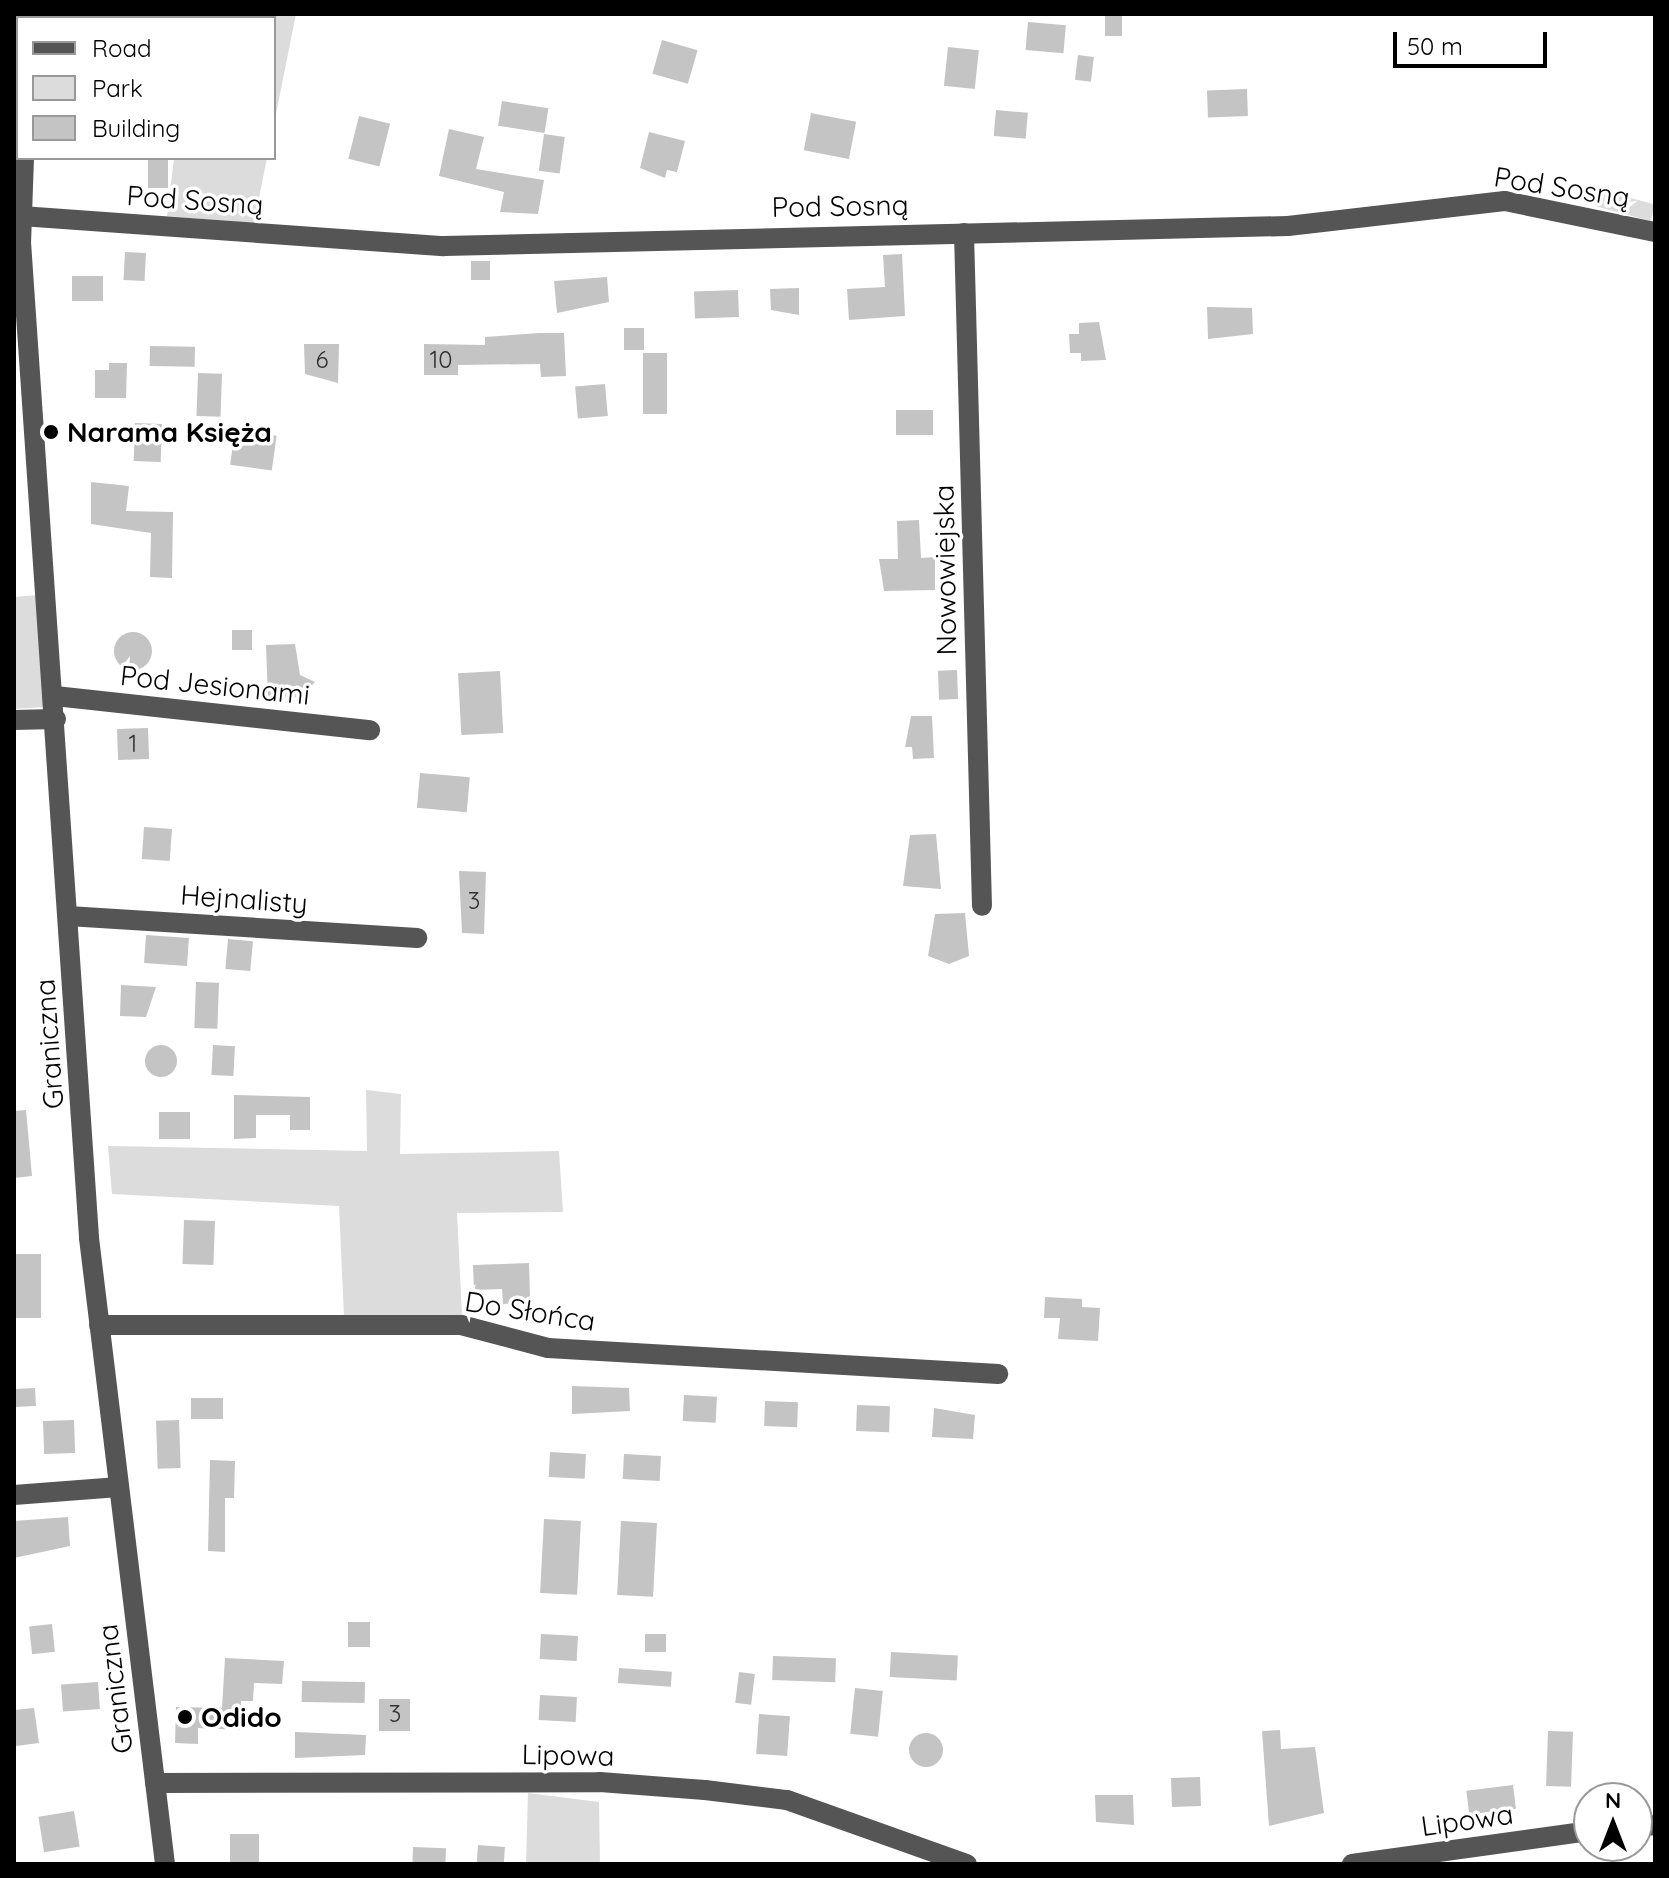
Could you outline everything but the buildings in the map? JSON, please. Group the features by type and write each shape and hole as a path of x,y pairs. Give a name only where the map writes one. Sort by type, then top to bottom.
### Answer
{"street":[{"name":"Graniczna","path":"24,160 21,216 99,1325 165,1864"},
{"name":"Pod Sosną","path":"21,216 444,246 1288,226 1505,201 1655,232"},
{"name":"Nowowiejska","path":"964,233 982,906"},
{"name":"Pod Jesionami","path":"55,696 370,730"},
{"path":"14,720 56,719"},
{"name":"Hejnalisty","path":"68,916 417,938"},
{"name":"Do Słońca","path":"99,1325 461,1325 548,1348 998,1374"},
{"path":"14,1495 119,1487"},
{"name":"Lipowa","path":"155,1783 600,1782 705,1790 787,1800 967,1864"},
{"name":"Lipowa","path":"1352,1864 1573,1833"}],"green space":[{"path":"192,14 296,14 276,114 276,16"},
{"path":"174,160 267,160 254,223 167,216"},
{"path":"1601,190 1655,204 1651,221 1597,206"},
{"path":"38,595 45,707 14,709 14,597"},
{"path":"366,1090 401,1094 400,1154 559,1151 563,1212 457,1213 462,1316 344,1317 339,1206 112,1194 108,1146 367,1151"},
{"path":"528,1793 599,1802 600,1864 526,1864"}],"place":[{"name":"Narama Księża","path":"51,432"},
{"name":"Odido","path":"185,1717"}]}
